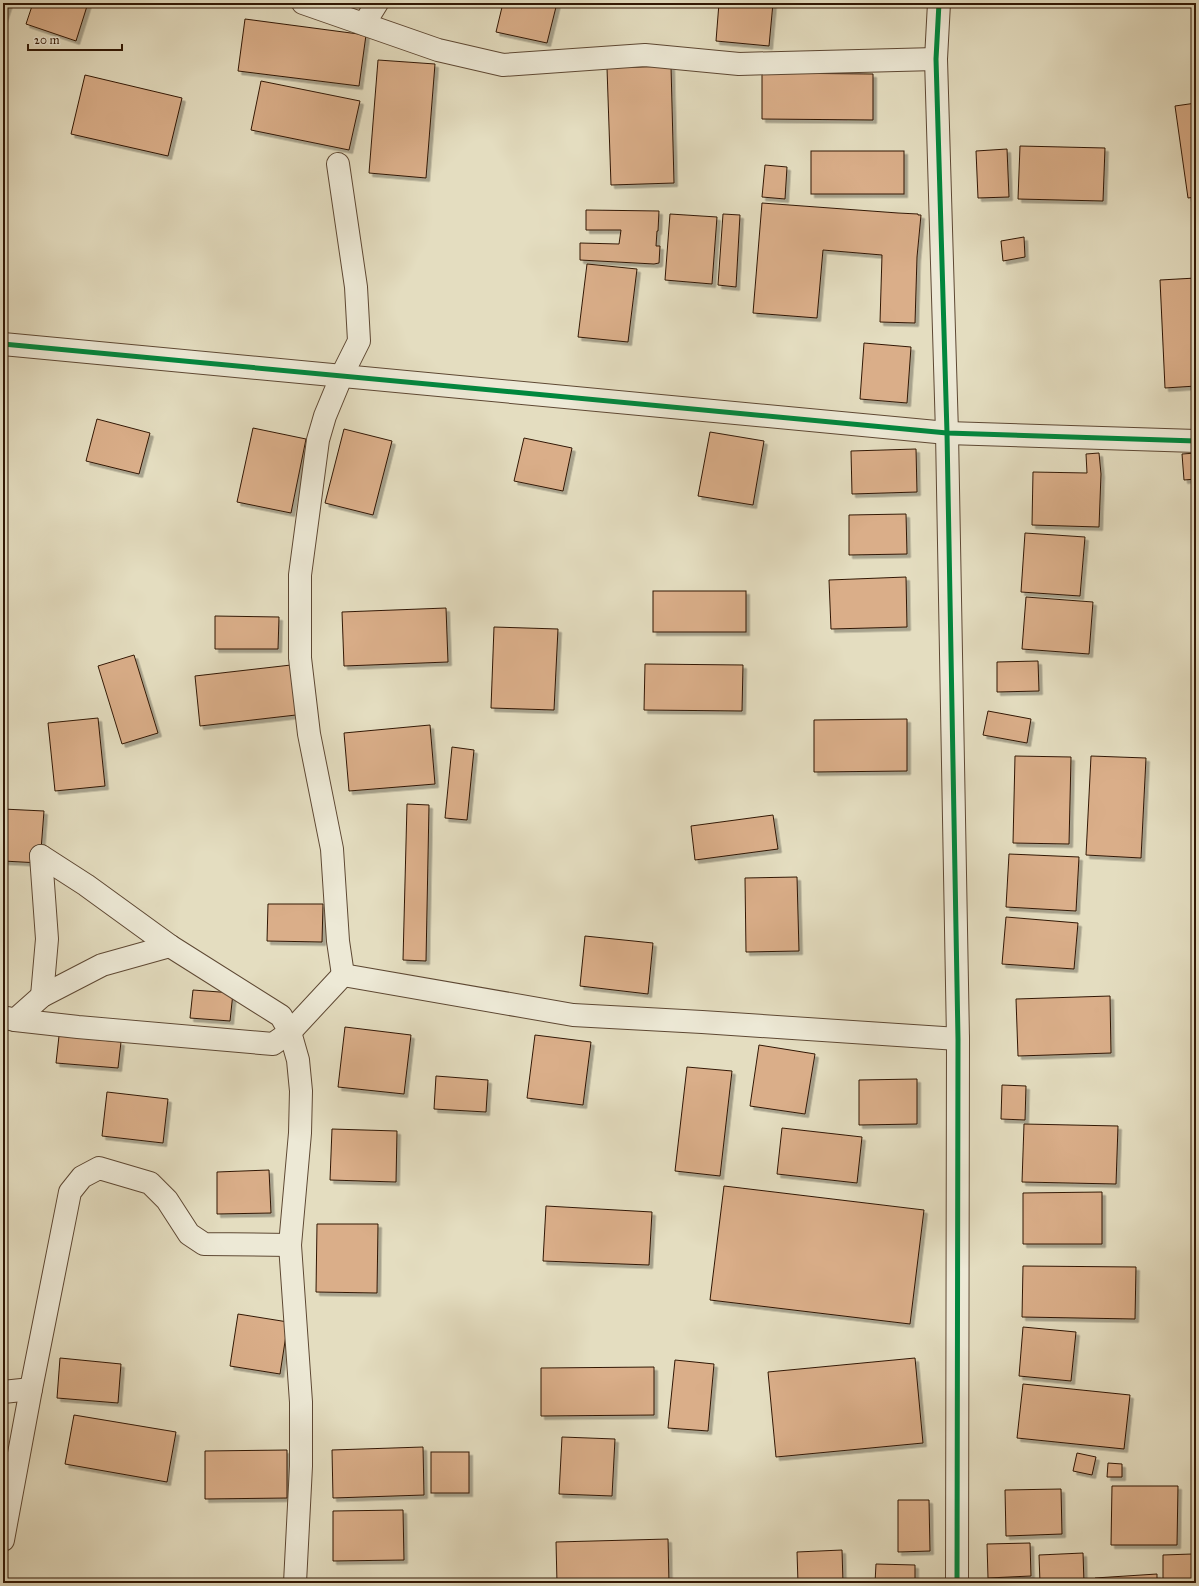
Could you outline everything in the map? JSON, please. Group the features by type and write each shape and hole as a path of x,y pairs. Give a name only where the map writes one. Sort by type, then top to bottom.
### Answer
{"street":[{"path":"303,3 438,50 503,65 646,55 739,64 936,59"},
{"path":"364,24 377,3"},
{"path":"939,3 936,59 947,433 958,1039 957,1583"},
{"path":"338,164 356,287 359,341 324,416 318,440 300,582 300,658 308,734 332,849 338,941 343,975"},
{"path":"3,344 947,433 1196,441"},
{"path":"42,996 47,939 41,856 170,946 281,1016 290,1032 298,1060 301,1091 300,1133 290,1245 301,1402 301,1466 295,1583"},
{"path":"9,1019 42,996 102,965 170,946"},
{"path":"343,975 573,1015 958,1039"},
{"path":"9,1019 78,1027 273,1044 290,1032 343,975"},
{"path":"3,1540 70,1192 82,1177 99,1168 150,1183 167,1200 189,1234 204,1244 290,1245"},
{"path":"3,1392 31,1389"}],"building":[{"path":"3,3 9,3 3,21"},
{"path":"33,3 88,3 76,41 26,24"},
{"path":"503,3 557,3 547,43 496,32"},
{"path":"719,3 773,3 769,46 716,41"},
{"path":"245,19 366,35 359,86 238,71"},
{"path":"378,60 435,64 426,178 369,173"},
{"path":"671,66 674,183 611,185 607,68"},
{"path":"762,73 873,74 873,120 762,119"},
{"path":"85,75 182,98 168,156 71,134"},
{"path":"261,81 360,101 349,150 251,130"},
{"path":"1196,103 1196,197 1188,198 1175,106"},
{"path":"1020,146 1105,148 1103,201 1018,199"},
{"path":"1007,149 1009,197 978,198 976,151"},
{"path":"811,151 904,151 904,194 811,194"},
{"path":"765,165 787,167 785,199 762,197"},
{"path":"762,203 921,215 917,257 915,323 880,322 882,255 823,250 817,318 753,313"},
{"path":"586,210 659,211 656,246 660,246 659,263 580,260 580,243 619,244 621,230 586,230"},
{"path":"670,214 717,217 712,284 665,280"},
{"path":"723,214 740,215 736,287 718,285"},
{"path":"1024,237 1025,257 1003,261 1001,241"},
{"path":"587,264 637,269 628,342 578,337"},
{"path":"1196,278 1196,386 1165,388 1160,280"},
{"path":"864,343 911,347 907,403 860,399"},
{"path":"97,419 150,433 139,474 86,461"},
{"path":"253,428 306,439 291,513 237,502"},
{"path":"344,429 392,441 373,515 325,503"},
{"path":"710,432 764,441 753,505 698,496"},
{"path":"524,438 572,448 563,491 514,481"},
{"path":"916,449 917,492 852,494 851,451"},
{"path":"1099,453 1101,474 1099,527 1032,525 1033,472 1087,473 1086,454"},
{"path":"1196,453 1196,479 1184,480 1182,454"},
{"path":"906,514 907,554 849,555 849,515"},
{"path":"1025,533 1085,537 1080,596 1021,592"},
{"path":"906,577 907,627 831,629 829,580"},
{"path":"653,591 746,591 746,632 653,632"},
{"path":"1026,597 1093,602 1089,654 1022,649"},
{"path":"446,608 448,662 344,666 342,612"},
{"path":"215,616 279,617 278,649 215,649"},
{"path":"494,627 558,629 554,710 491,708"},
{"path":"1194,633 1196,633 1196,663"},
{"path":"134,655 158,733 122,744 98,666"},
{"path":"1038,661 1039,691 997,692 997,662"},
{"path":"645,664 743,665 742,711 644,710"},
{"path":"291,665 296,715 200,726 195,676"},
{"path":"988,711 1031,719 1027,743 983,735"},
{"path":"98,718 105,786 55,791 48,723"},
{"path":"907,719 907,771 814,772 814,720"},
{"path":"430,725 435,784 349,791 344,733"},
{"path":"452,747 474,750 467,820 445,818"},
{"path":"1015,756 1071,757 1069,844 1013,843"},
{"path":"1091,756 1146,758 1141,858 1086,855"},
{"path":"407,804 429,805 426,961 403,960"},
{"path":"3,809 44,811 40,863 3,861"},
{"path":"773,815 778,849 695,860 691,826"},
{"path":"1009,854 1079,857 1076,911 1006,907"},
{"path":"797,877 799,951 746,952 745,878"},
{"path":"268,904 323,904 322,942 267,941"},
{"path":"1006,917 1078,923 1074,969 1002,964"},
{"path":"585,936 653,943 648,994 580,986"},
{"path":"193,990 233,993 230,1021 190,1018"},
{"path":"1110,996 1111,1053 1018,1056 1016,999"},
{"path":"345,1027 411,1035 404,1094 338,1087"},
{"path":"535,1035 591,1042 583,1105 527,1098"},
{"path":"59,1036 121,1042 118,1068 56,1063"},
{"path":"759,1045 815,1054 805,1114 750,1106"},
{"path":"687,1067 732,1071 720,1176 675,1171"},
{"path":"436,1076 488,1080 486,1112 434,1109"},
{"path":"917,1079 917,1124 859,1125 859,1080"},
{"path":"1002,1085 1026,1086 1025,1120 1001,1119"},
{"path":"107,1092 168,1099 163,1143 102,1136"},
{"path":"1024,1124 1118,1126 1116,1184 1022,1182"},
{"path":"782,1128 862,1137 857,1183 777,1174"},
{"path":"332,1129 397,1131 396,1182 330,1180"},
{"path":"269,1170 271,1213 217,1214 217,1172"},
{"path":"724,1186 924,1210 910,1324 710,1300"},
{"path":"1102,1192 1102,1244 1023,1244 1023,1193"},
{"path":"546,1206 652,1212 649,1265 543,1261"},
{"path":"317,1224 378,1224 377,1293 316,1292"},
{"path":"1023,1266 1136,1267 1135,1319 1022,1317"},
{"path":"238,1314 288,1322 280,1374 230,1366"},
{"path":"1023,1327 1076,1332 1071,1381 1019,1376"},
{"path":"60,1358 121,1364 118,1403 57,1398"},
{"path":"915,1358 923,1443 776,1457 768,1372"},
{"path":"675,1360 714,1364 708,1431 668,1428"},
{"path":"654,1367 654,1415 541,1416 541,1368"},
{"path":"1023,1384 1130,1395 1124,1449 1017,1438"},
{"path":"74,1415 176,1432 167,1482 65,1464"},
{"path":"562,1437 615,1439 612,1496 559,1494"},
{"path":"423,1447 424,1495 333,1498 332,1450"},
{"path":"287,1450 287,1498 205,1499 205,1451"},
{"path":"431,1452 469,1452 469,1493 431,1493"},
{"path":"1077,1453 1096,1457 1092,1475 1073,1471"},
{"path":"1108,1463 1122,1464 1122,1477 1107,1477"},
{"path":"1112,1486 1178,1486 1177,1545 1111,1545"},
{"path":"1061,1489 1062,1534 1006,1536 1005,1490"},
{"path":"898,1500 929,1500 930,1551 898,1552"},
{"path":"403,1510 404,1560 333,1561 333,1511"},
{"path":"668,1539 669,1583 557,1583 556,1542"},
{"path":"1030,1543 1031,1576 988,1578 987,1544"},
{"path":"842,1550 843,1583 798,1583 797,1552"},
{"path":"1083,1553 1084,1583 1040,1583 1039,1555"},
{"path":"1192,1554 1193,1583 1163,1583 1163,1555"},
{"path":"876,1564 915,1565 915,1583 875,1583"},
{"path":"1157,1574 1157,1583 1096,1583 1095,1578"},
{"path":"1032,1581 1032,1583 1004,1583"}],"cycle path":[{"path":"939,3 936,59 947,433 958,1039 957,1583"},
{"path":"3,344 947,433 1196,441"}]}
